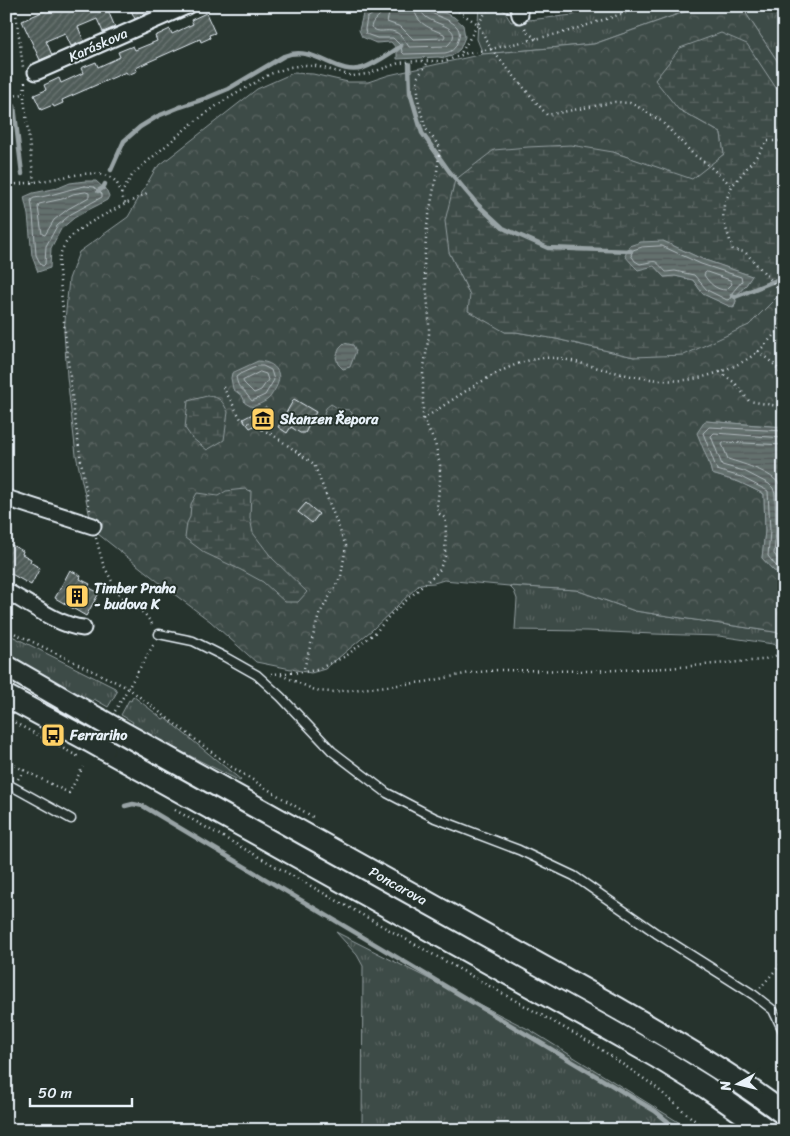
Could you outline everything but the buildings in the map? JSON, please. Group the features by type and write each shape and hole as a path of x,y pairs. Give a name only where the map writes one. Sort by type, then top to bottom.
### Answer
{"main road":[{"name":"Poncarova","path":"6,666 110,720 304,834 617,1008 719,1069 784,1114"},
{"name":"Poncarova","path":"6,696 91,749 606,1028 707,1088 766,1130"}],"street":[{"name":"Karáskova","path":"36,72 187,6"},
{"path":"6,498 94,526"},
{"path":"6,591 61,622 74,627 84,628"}],"lane":[{"path":"159,634 192,641 257,674 332,751 387,793 435,818 519,850 574,876 656,933 754,995 773,1010 784,1033"},
{"path":"6,783 71,820"}],"path":[{"path":"15,6 25,84 24,94 34,182"},
{"path":"450,6 478,24 492,50 547,115 615,102 630,103 661,121 693,154 706,162 732,186"},
{"path":"460,56 490,6"},
{"path":"121,194 133,174 190,125 222,102 270,74 290,67 305,65 353,76 367,74 399,63 446,61 467,53 492,50 566,32 646,6"},
{"path":"771,6 784,25"},
{"path":"257,674 280,674 316,670 346,656 376,632 390,615 439,570 445,559 446,522 445,518 438,513 437,508 440,465 434,443 423,419 422,374 429,334 424,265 427,226 438,171 440,147 426,129 419,106 417,78 429,61"},
{"path":"25,84 28,76 36,72"},
{"path":"6,97 24,94"},
{"path":"784,141 767,141 732,186 724,205 723,219 733,250 745,252 772,281 784,298"},
{"path":"6,186 79,174 100,174 114,180 125,204"},
{"path":"110,720 159,634 145,614 122,598 103,564 99,552 79,445 58,266 62,250 71,235 85,225 147,193"},
{"path":"423,419 505,369 543,358 556,358 618,373 653,379 686,380 720,372 750,358 765,345 784,323"},
{"path":"758,351 776,366 784,379"},
{"path":"720,372 735,383 749,401 784,407"},
{"path":"223,387 241,419 273,435 314,464 346,546 341,576 320,615 302,672"},
{"path":"6,628 128,688 230,766 313,817 304,834"},
{"path":"280,674 317,691 332,692 426,682 470,673 498,670 591,671 668,668 762,660 784,653"},
{"path":"6,718 91,749"},
{"path":"6,761 69,793 84,767"},
{"path":"173,809 593,1044 652,1085 706,1130"},
{"path":"754,995 784,958"}],"green space":[{"path":"479,6 501,6 511,22 573,15 593,6 701,6 594,44 483,54 477,39"},
{"path":"701,6 741,6 784,71 784,100 746,44 678,109 721,133 724,154 692,180 613,152 449,252 470,295 505,332 556,339 634,357 749,325 784,290 784,427 706,421 709,463 712,474 739,482 764,494 765,531 762,558 774,571 784,572 784,638 781,633 635,611 576,590 444,580 420,584 372,630 325,669 311,673 256,662 210,621 93,530 76,455 67,377 64,331 69,279 79,252 128,217 156,168 257,89 293,73 313,74 348,82 368,82 389,75 483,54 594,44"},
{"path":"741,6 784,6 784,71"},
{"path":"721,33 747,44 784,100 784,290 749,325 684,355 634,357 556,339 505,332 468,311 470,295 449,252 445,221 455,180 494,150 571,145 613,152 692,179 724,154 721,133 678,109 655,80 680,48","holes":["663,241 702,259 751,276 735,297 734,308 703,294 693,280 675,276 664,277 654,266"]},
{"path":"207,396 221,400 228,412 224,440 207,450 192,438 185,428 188,401"},
{"path":"331,404 339,409 349,410 352,416 333,423 327,420 324,413"},
{"path":"245,489 251,491 250,518 253,533 272,558 307,592 298,602 285,602 263,582 205,553 185,538 191,504 197,493 218,496 226,491"},
{"path":"509,586 576,590 635,611 781,633 784,638 784,648 773,644 719,636 515,630 517,599 514,591"},
{"path":"6,633 115,688 117,692 108,707 94,699 92,704 6,656"},
{"path":"133,696 163,719 165,718 241,780 131,726 133,722 121,715"},
{"path":"336,932 530,1030 689,1130 362,1130 363,966 357,955"}],"water":[{"path":"377,6 428,6 454,17 463,25 465,37 460,49 452,56 445,58 397,59 397,49 391,42 376,43 362,37 359,30 363,14"},
{"path":"96,181 107,191 109,196 107,200 74,218 61,229 51,248 50,268 38,272 32,256 28,215 24,197 70,183"},
{"path":"663,241 702,259 752,276 735,297 736,301 733,308 703,294 693,280 675,276 664,277 654,266 638,270 625,256 629,246 641,242"},
{"path":"344,343 353,345 356,351 350,367 343,369 338,364 336,357"},
{"path":"258,361 274,366 279,374 279,379 269,398 252,407 245,403 243,397 233,389 231,378 232,373"},
{"path":"705,421 784,427 784,572 774,571 762,558 765,531 764,494 739,482 712,474 697,433"}],"waterway":[{"path":"111,170 124,141 140,127 158,116 228,89 284,56 295,53 306,54 353,70 371,65 401,46"},
{"path":"409,64 410,92 422,133 449,171 477,204 503,228 548,248 631,251"},
{"path":"14,106 22,174"},
{"path":"98,191 105,184"},
{"path":"732,295 735,297 784,277"},
{"path":"125,806 133,804 143,806 655,1111 678,1130"}],"place":[{"name":"Skanzen Řepora","path":"263,419"},
{"name":"Timber Praha - budova K","path":"77,596"},
{"name":"Ferrariho","path":"53,735"}]}
